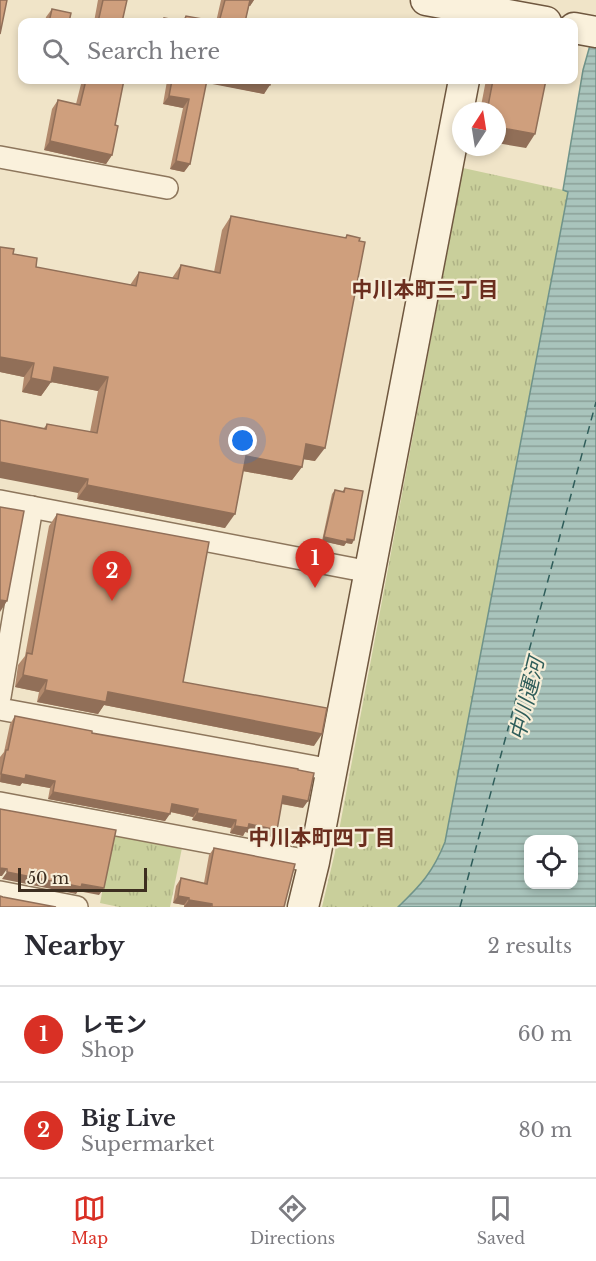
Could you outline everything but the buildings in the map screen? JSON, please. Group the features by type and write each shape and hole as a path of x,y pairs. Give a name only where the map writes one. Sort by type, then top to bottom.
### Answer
{"street":[{"path":"426,0 521,18"},
{"path":"303,907 332,770 463,84"},
{"path":"0,157 167,188"},
{"path":"0,501 370,572"},
{"path":"0,697 32,507"},
{"path":"0,709 332,770"},
{"path":"0,803 314,862"},
{"path":"0,892 77,907"}],"green space":[{"path":"463,168 568,191 445,842 426,878 398,907 322,907 335,852"},
{"path":"114,834 182,848 170,907 119,907 100,903"}],"water":[{"name":"中川運河","path":"596,24 596,907 398,907 426,877 445,842 568,192 563,190 583,70"}],"ferry route":[{"path":"460,907 596,402"}],"place":[{"name":"レモン","path":"315,588"},
{"name":"Big Live","path":"112,601"}],"district":[{"name":"中川本町三丁目","path":"425,290"},
{"name":"中川本町四丁目","path":"322,838"}]}
